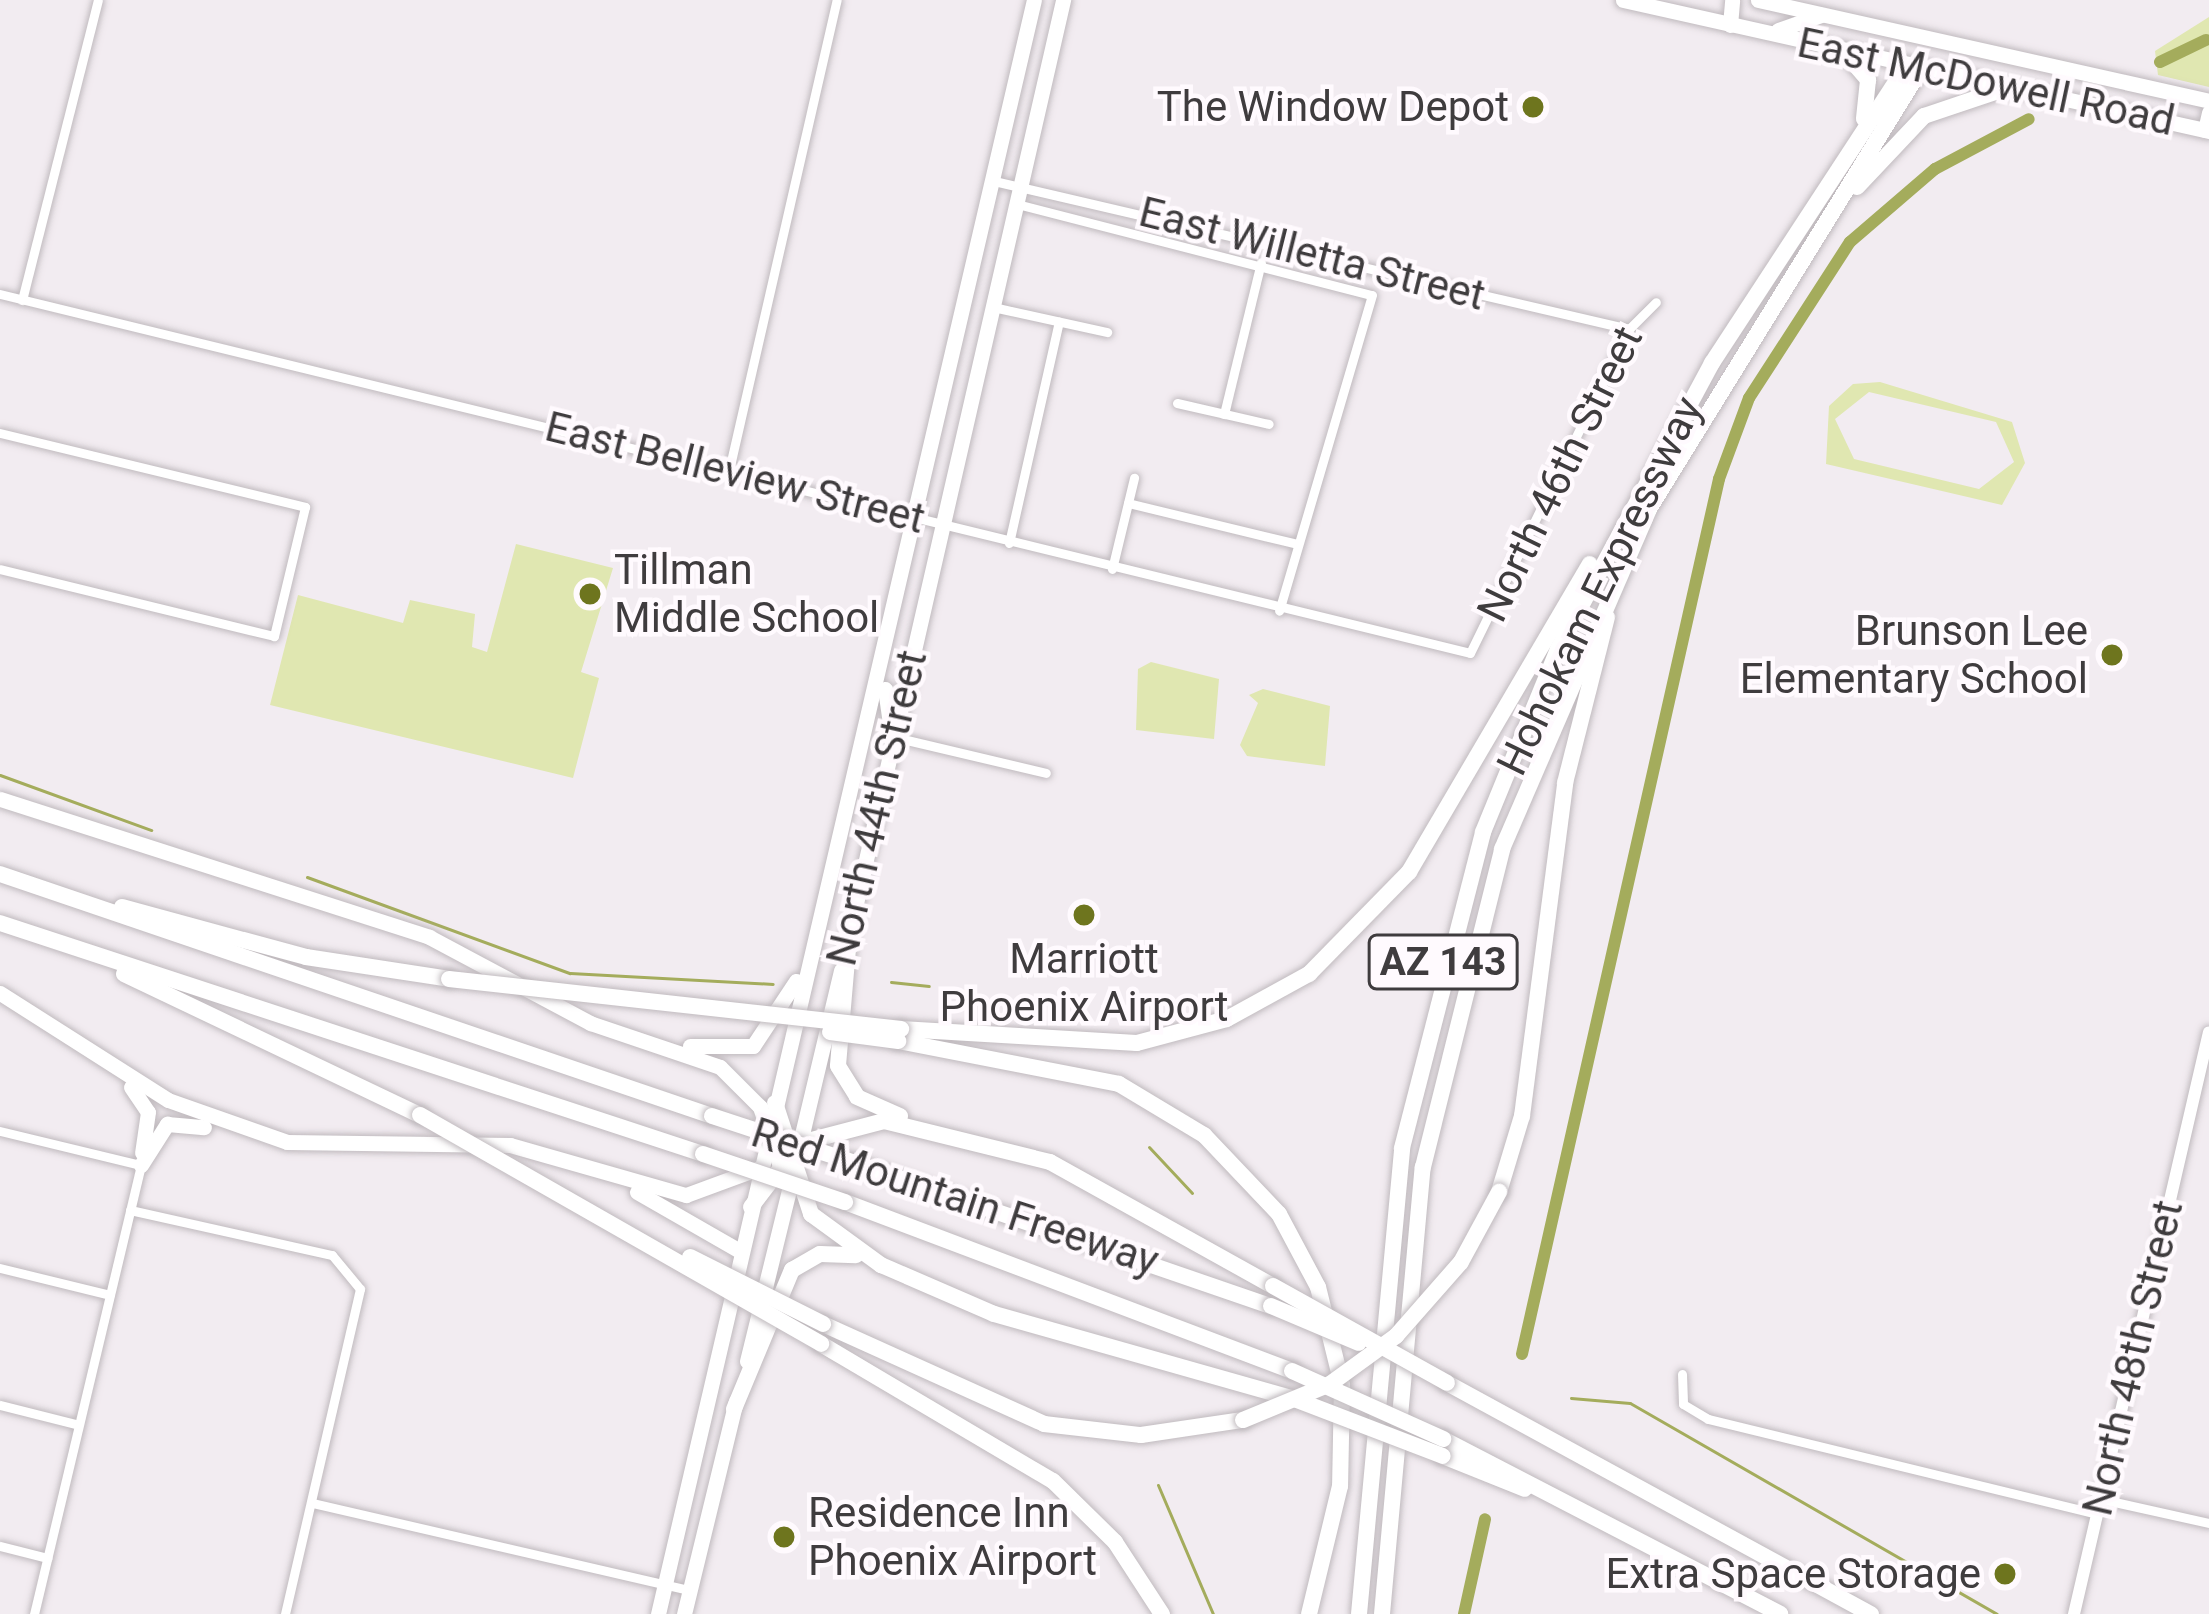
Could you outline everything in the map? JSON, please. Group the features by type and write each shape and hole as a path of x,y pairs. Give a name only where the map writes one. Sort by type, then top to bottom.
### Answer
{"highway":[{"path":"1844,52 1870,93 1855,138"},
{"name":"Hohokam Expressway","path":"1359,1614 1393,1209 1448,943 1540,686 1712,363 1855,138 1913,68"},
{"name":"Hohokam Expressway","path":"1382,1614 1412,1247 1456,1007 1547,732 1692,438 1822,229 1913,68"},
{"path":"1822,229 1913,124 2007,88"},
{"path":"51,891 306,957 449,980 900,1035 1067,1046 1153,1040 1246,1011 1336,954 1418,858 1712,363"},
{"path":"575,1203 823,1324 1044,1424 1142,1435 1243,1420 1330,1384 1396,1336 1461,1262 1499,1192 1522,1116 1583,698 1609,611 1692,438"},
{"name":"Red Mountain Freeway","path":"0,874 1270,1306 1448,1383 1870,1614"},
{"path":"0,924 262,1032 419,1114 1053,1481 1115,1542 1162,1614"},
{"name":"Red Mountain Freeway","path":"0,924 845,1202 1292,1371 1443,1448"},
{"path":"849,937 836,1041 843,1079 877,1108 1073,1172 1448,1383"},
{"path":"900,1035 1119,1084 1204,1135 1279,1214 1318,1287 1342,1384 1340,1486 1309,1614"},
{"path":"775,1103 793,1174 818,1222 880,1265"},
{"path":"751,1207 785,1151 860,1121 958,1135"},
{"path":"734,1409 792,1270 830,1252 880,1265 994,1314 1290,1397 1443,1448 1588,1510 1780,1614"}],"main road":[{"name":"North 44th Street","path":"658,1614 775,1103 919,516 1034,0"},
{"name":"North 44th Street","path":"564,1156 686,1195 760,1167 785,1151 808,1108 1063,0"},
{"name":"East McDowell Road","path":"1623,0 2207,131"},
{"path":"1730,25 1732,0"},
{"name":"East McDowell Road","path":"1758,0 1823,8 1924,39 2209,101"},
{"path":"1751,30 1798,30 1823,8"},
{"name":"Hohokam Expressway","path":"1913,68 1924,39"},
{"path":"2207,131 2209,112"},
{"path":"860,758 892,737 882,716 894,615"},
{"path":"0,800 429,937 628,1036 729,1072 785,1151 784,1210"},
{"path":"628,1036 754,1046 778,1021 814,940"},
{"path":"0,993 183,1108 287,1142"},
{"path":"104,1060 147,1107 140,1165"},
{"path":"140,1165 178,1121 287,1142 490,1144 564,1156 716,1228 740,1251"},
{"path":"684,1614 793,1174"}],"street":[{"path":"22,299 98,0"},
{"path":"729,470 837,0"},
{"name":"East Willetta Street","path":"994,182 1629,329"},
{"path":"1017,204 1261,262 1372,295 1279,611"},
{"path":"1225,414 1261,262"},
{"name":"East Belleview Street","path":"0,294 919,516 1279,611 1470,653"},
{"name":"North 46th Street","path":"1470,653 1629,329 1656,302"},
{"path":"993,308 1107,332"},
{"path":"1009,543 1060,322"},
{"path":"1177,403 1269,424"},
{"path":"0,433 305,507 274,636 0,569"},
{"path":"1112,569 1135,478"},
{"path":"1128,503 1298,544"},
{"path":"892,737 1046,773"},
{"name":"North 48th Street","path":"2074,1614 2209,1033"},
{"path":"0,1131 140,1165 34,1614"},
{"path":"130,1210 332,1256 350,1269 361,1314 285,1614"},
{"path":"0,1268 110,1295"},
{"path":"1682,1374 1683,1404 1708,1419 2097,1514"},
{"path":"0,1406 79,1424"},
{"path":"2101,1498 2209,1523"},
{"path":"312,1503 689,1590"},
{"path":"0,1546 47,1558"}],"green space":[{"path":"2209,17 2209,87 2158,75 2155,51"},
{"path":"1880,382 2012,422 2025,463 2002,505 1826,464 1829,406 1853,384","holes":["1869,392 1996,422 2014,462 1979,489 1854,459 1835,419"]},
{"path":"516,544 613,568 581,672 599,678 573,778 270,705 298,595 403,623 410,600 475,614 472,647 487,652"},
{"path":"1151,662 1219,679 1214,739 1136,730 1138,669"},
{"path":"1263,689 1330,706 1325,766 1247,756 1240,745 1258,703 1249,695"}],"waterway":[{"path":"2160,62 2206,40"},
{"path":"1522,1354 1719,479 1749,398 1850,242 1935,169 2029,119"},
{"path":"0,775 151,830"},
{"path":"307,877 570,973 773,984"},
{"path":"891,982 929,986"},
{"path":"1149,1147 1192,1193"},
{"path":"1571,1398 1630,1403 1997,1614"},
{"path":"1158,1485 1213,1614"},
{"path":"1464,1614 1485,1519"}],"place":[{"name":"The Window Depot","path":"1533,107"},
{"name":"Tillman Middle School","path":"590,594"},
{"name":"Brunson Lee Elementary School","path":"2112,655"},
{"name":"Marriott Phoenix Airport","path":"1084,915"},
{"name":"Residence Inn Phoenix Airport","path":"784,1537"},
{"name":"Extra Space Storage","path":"2005,1574"}]}
